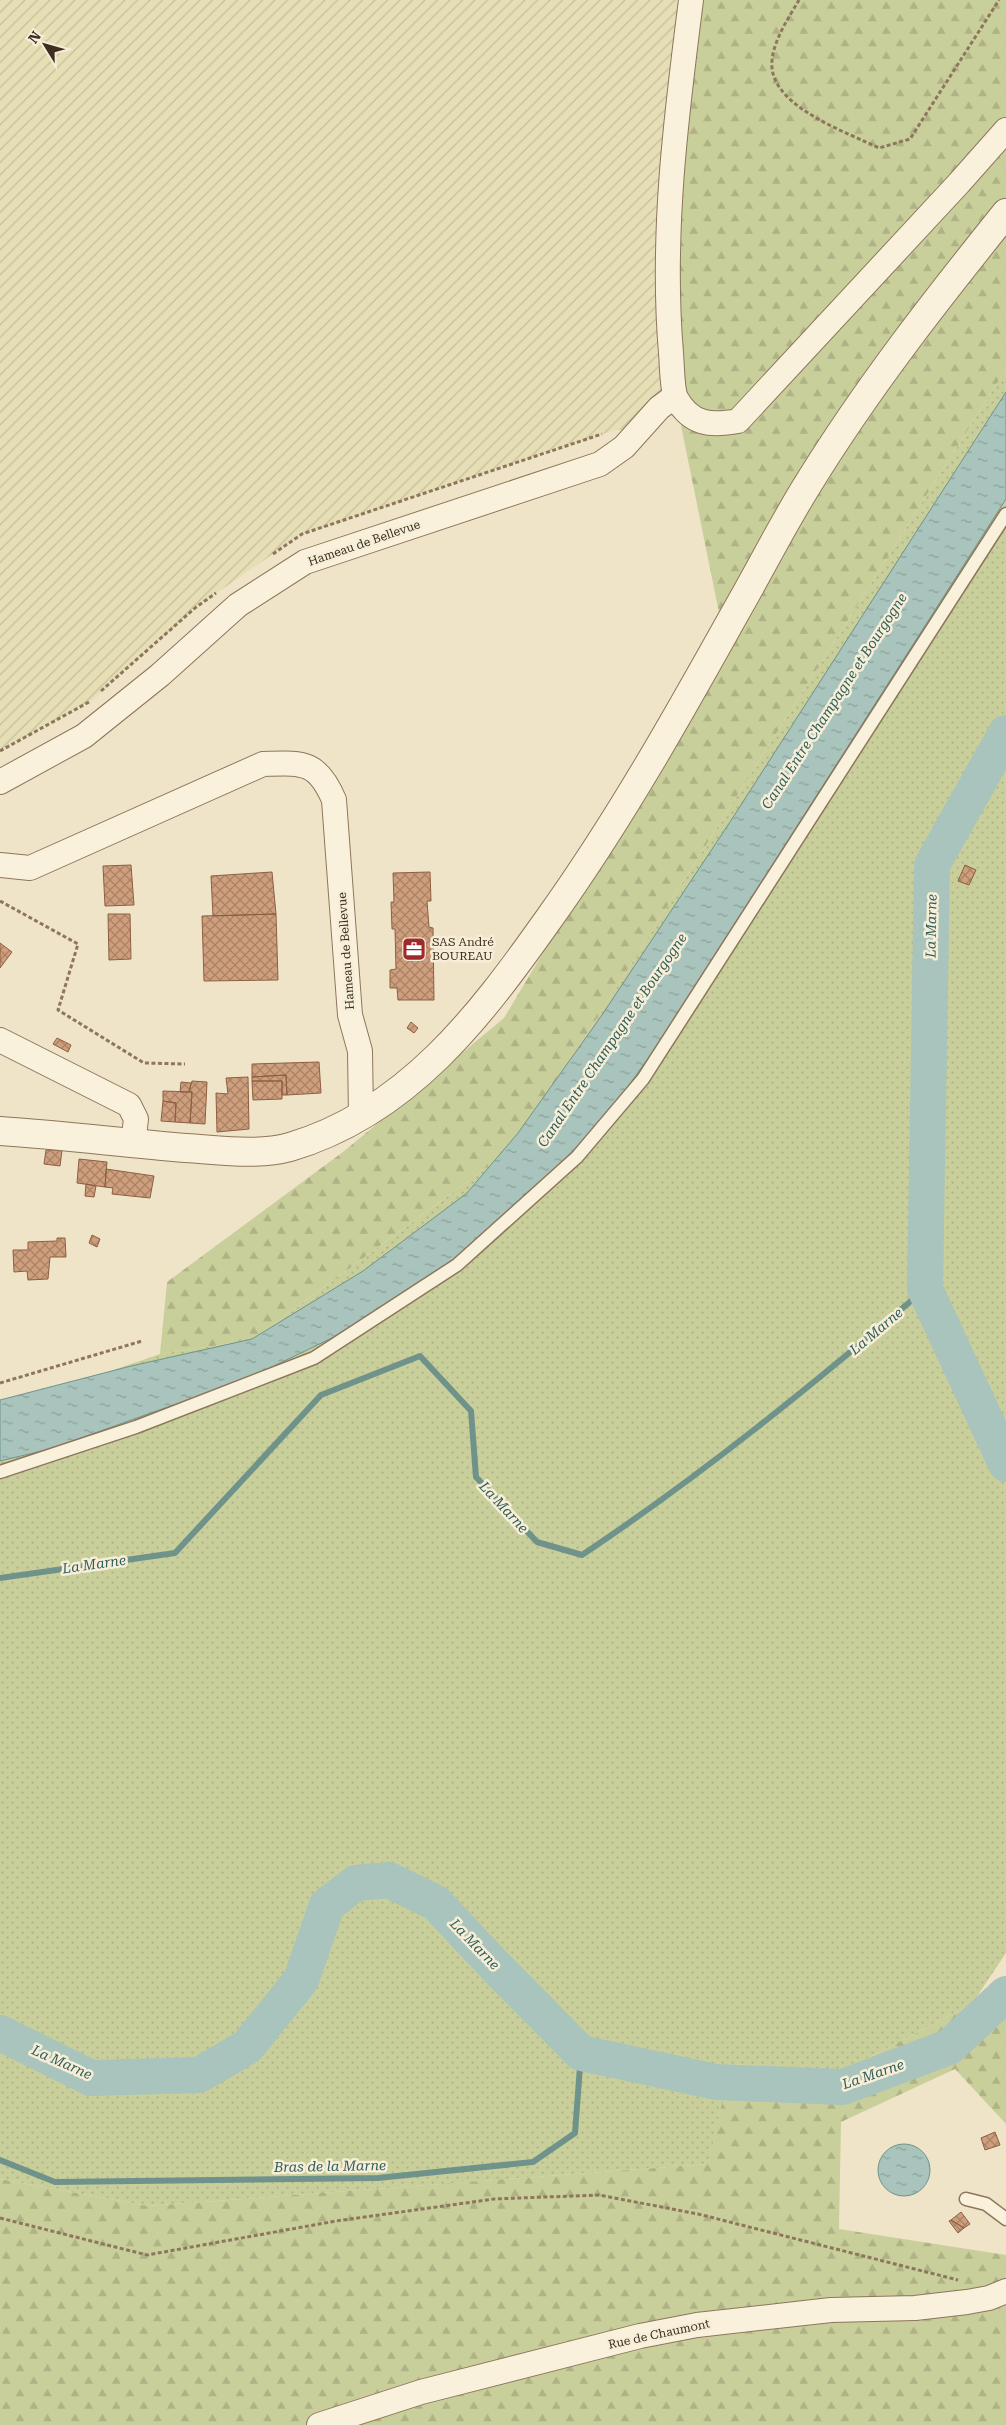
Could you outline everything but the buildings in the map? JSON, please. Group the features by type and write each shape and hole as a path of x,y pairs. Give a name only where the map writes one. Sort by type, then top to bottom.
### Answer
{"street":[{"path":"691,0 670,186 669,321 675,396 685,410 698,420 716,425 738,421 952,191 1006,130"},
{"path":"0,1131 243,1152 285,1148 321,1136 361,1116 400,1091 448,1047 494,995 586,868 690,693 808,484 889,362 1006,212"},
{"name":"Hameau de Bellevue","path":"0,782 84,736 160,675 238,605 305,562 600,464 624,447 659,408 675,396"},
{"name":"Hameau de Bellevue","path":"0,865 30,868 263,764 289,763 308,766 325,779 334,800 350,1015 360,1051 361,1116"},
{"path":"0,1040 129,1105 136,1119 134,1144"},
{"name":"Rue de Chaumont","path":"320,2425 421,2392 640,2336 697,2325 831,2310 915,2308 967,2302 989,2298 1006,2291"}],"lane":[{"path":"0,1472 136,1427 314,1358 457,1265 577,1157 643,1079 1006,514"},
{"path":"966,2199 986,2204 1006,2220"}],"path":[{"path":"798,0 777,40 772,67 778,89 797,107 879,148 910,139 999,0"},
{"path":"0,900 78,944 58,1010 144,1063 185,1064"},
{"path":"0,1383 142,1341"},
{"path":"0,2218 147,2254 336,2221 494,2199 599,2195 698,2214 963,2281"}],"shaded area":[{"path":"0,0 691,0 675,396 643,427 612,431 302,534 195,608 92,700 0,751"}],"green space":[{"path":"691,0 1006,0 1006,369 517,1145 252,1340 160,1354 167,1282 343,1152 504,1018 726,647 675,396 669,321"},
{"path":"1006,369 1006,1953 972,2004 841,2072 731,2064 709,2164 148,2206 0,2179 0,1409 160,1354 252,1340 517,1145"},
{"path":"1006,1996 1006,2124 955,2069 841,2122 839,2229 1006,2255 1006,2425 0,2425 0,2179 148,2206 708,2164 731,2064 841,2072 972,2004"}],"water":[{"name":"Canal Entre Champagne et Bourgogne","path":"1006,392 1006,499 654,1050 604,1120 510,1213 477,1242 406,1297 336,1336 249,1378 50,1449 0,1461 0,1400 131,1366 252,1339 363,1271 467,1193 518,1133 602,1015 730,822"},
{"path":"899,2144 909,2144 923,2151 930,2165 930,2175 923,2189 909,2196 899,2196 889,2192 882,2185 878,2175 878,2165 882,2155 889,2148"}],"waterway":[{"name":"La Marne","path":"1006,733 932,865 925,1289 1006,1464"},
{"name":"La Marne","path":"0,1578 175,1553 321,1395 420,1356 471,1411 476,1477 537,1542 582,1555 671,1493 757,1427 925,1289"},
{"name":"La Marne","path":"0,2033 91,2078 199,2075 247,2047 301,1980 327,1905 356,1883 389,1880 436,1903 581,2053 716,2082 843,2087 949,2047 1006,1994"},
{"name":"Bras de la Marne","path":"0,2160 55,2182 378,2178 533,2162 575,2133 581,2053"}],"place":[{"name":"SAS André BOUREAU","path":"414,949"}]}
